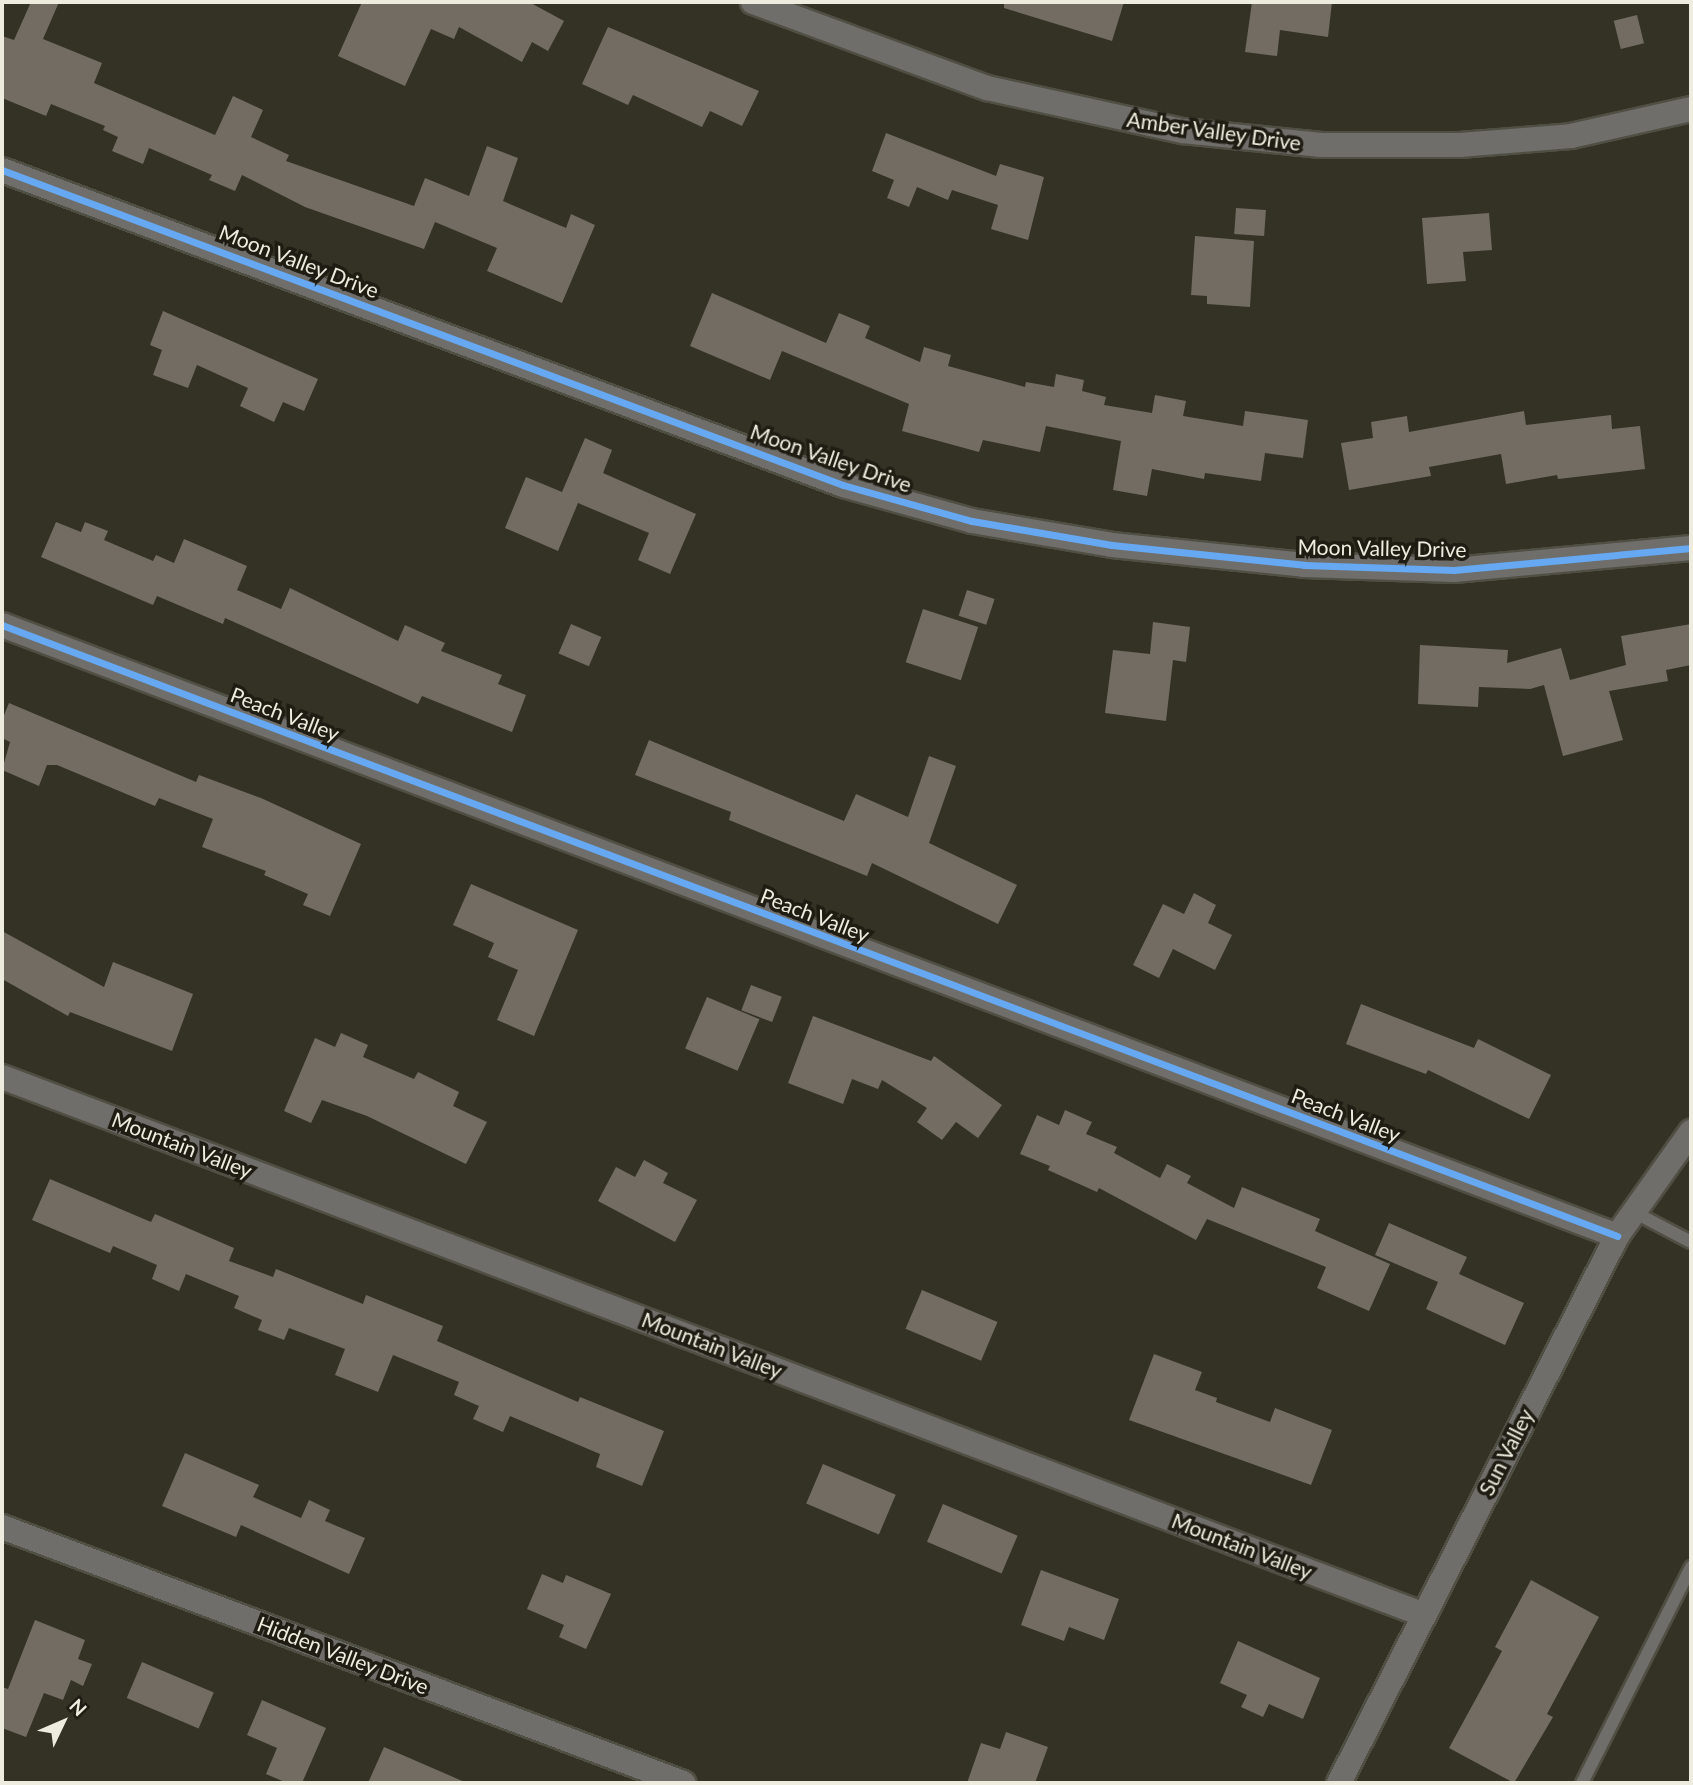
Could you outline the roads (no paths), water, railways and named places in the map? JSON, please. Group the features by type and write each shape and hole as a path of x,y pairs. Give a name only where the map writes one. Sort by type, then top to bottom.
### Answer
{"street":[{"name":"Amber Valley Drive","path":"753,2 987,88 1183,131 1321,145 1460,145 1571,136 1691,109"},
{"name":"Moon Valley Drive","path":"2,170 843,485 972,521 1112,545 1304,565 1454,570 1691,548"},
{"name":"Peach Valley","path":"2,625 1617,1237"},
{"name":"Mountain Valley","path":"2,1077 1422,1614"},
{"name":"Sun Valley","path":"1339,1783 1422,1614 1617,1237 1691,1132"},
{"name":"Hidden Valley Drive","path":"2,1527 683,1783"}],"lane":[{"path":"1634,1212 1691,1242"},
{"path":"1582,1783 1691,1567"}]}
